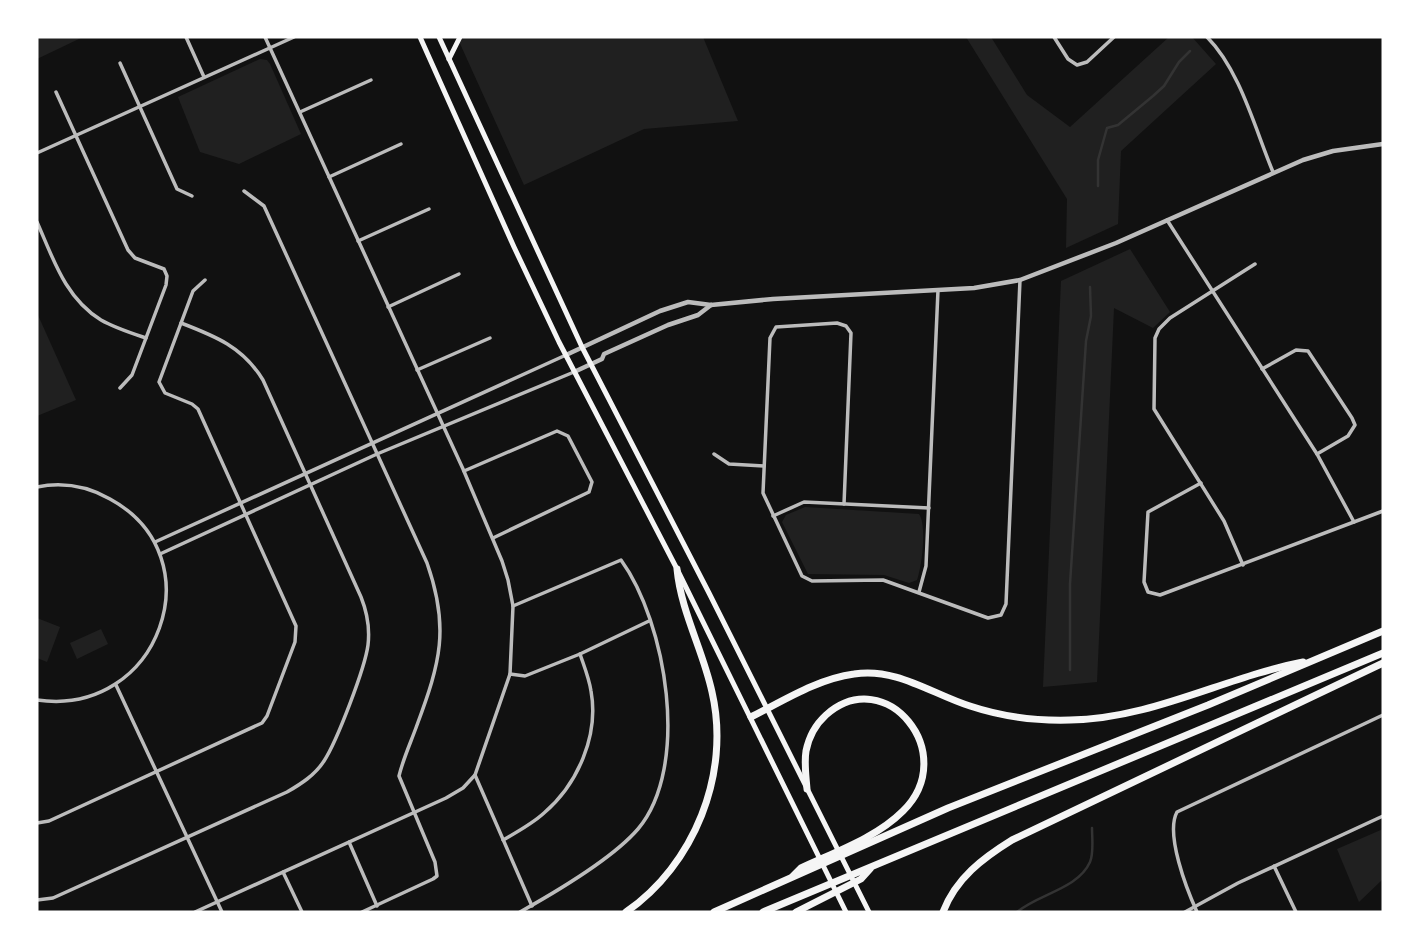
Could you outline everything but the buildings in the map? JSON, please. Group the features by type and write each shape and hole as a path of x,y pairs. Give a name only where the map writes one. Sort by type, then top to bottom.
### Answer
{"highway":[{"path":"626,912 640,902 675,864 699,820 713,779 717,730 713,694 679,592 677,569"},
{"path":"714,912 948,808 1383,631"},
{"path":"762,912 1383,653"},
{"path":"751,717 835,678 869,673 903,679 1001,715 1035,719 1085,719 1136,711 1189,697 1267,669 1317,659"},
{"path":"943,912 967,873 991,852 1012,840 1383,663"},
{"path":"788,881 801,868 883,828 908,806 918,792 924,775 923,748 915,729 902,714 884,704 867,700 836,707 821,719 809,739 805,760 807,789"},
{"path":"796,912 861,878 873,866"}],"main road":[{"path":"430,37 421,38 514,247 574,372 677,569 846,912"},
{"path":"439,37 590,365 709,593 868,910"},
{"path":"449,59 460,37"}],"street":[{"path":"186,37 204,77"},
{"path":"195,912 463,788 475,775 510,674 513,606 508,580 493,538 265,37"},
{"path":"37,153 294,37"},
{"path":"1054,37 1068,59 1077,65 1087,62 1114,37"},
{"path":"1207,37 1217,46 1234,75 1273,173"},
{"path":"120,63 177,189 192,196"},
{"path":"299,112 371,80"},
{"path":"56,92 128,250 135,258 166,272 166,285 132,375 120,388"},
{"path":"329,177 401,144"},
{"path":"155,542 660,311 688,302 711,305 982,287 1020,280 1100,249 1319,155 1383,144"},
{"path":"244,191 264,206 427,563 435,586 441,625 437,666 399,776 435,862 437,876 362,912"},
{"path":"358,241 429,209"},
{"path":"1167,220 1317,454 1354,522"},
{"path":"37,222 65,283 77,301 102,321 146,338"},
{"path":"1243,565 1224,521 1154,409 1155,338 1164,323 1255,264"},
{"path":"388,307 459,274"},
{"path":"37,823 49,821 262,723 295,642 296,626 198,409 165,393 160,385 160,378 193,290 205,280"},
{"path":"844,504 852,337 849,329 842,324 780,326 771,333 763,493 806,580 883,580 988,618 1001,615 1005,607 1020,280"},
{"path":"919,593 926,566 937,290"},
{"path":"160,554 377,454 590,365 615,349 668,325 698,315 711,305"},
{"path":"37,900 53,898 287,792 311,776 324,761 332,744 366,655 368,630 364,606 263,380 244,355 225,341 181,323"},
{"path":"417,370 490,338"},
{"path":"1262,369 1296,350 1308,351 1352,418 1355,425 1352,433 1317,454"},
{"path":"464,471 560,431 568,436 593,482 589,492 493,538"},
{"path":"714,454 729,464 764,466"},
{"path":"1201,483 1148,512 1145,588 1148,592 1160,595 1383,511"},
{"path":"37,487 74,486 102,494 131,513 155,542 160,554 166,590 155,640 141,662 116,685 78,700 37,700"},
{"path":"773,516 804,502 929,508"},
{"path":"513,606 621,560 630,573 649,621 666,682 668,752 659,793 640,827 621,847 520,912"},
{"path":"510,674 526,676 649,621"},
{"path":"503,840 543,814 561,797 576,774 587,745 592,717 591,691 580,654"},
{"path":"116,685 222,912"},
{"path":"1198,912 1181,873 1173,822 1177,812 1383,715"},
{"path":"475,775 532,906"},
{"path":"1185,912 1238,883 1383,816"},
{"path":"349,842 377,906"},
{"path":"1274,866 1296,912"},
{"path":"283,872 302,912"}],"shaded area":[{"path":"37,37 83,37 37,59"},
{"path":"457,37 703,37 738,121 644,129 524,185"},
{"path":"966,37 991,37 1027,95 1070,127 1169,37 1192,37 1216,64 1121,151 1118,224 1066,248 1067,199"},
{"path":"260,59 267,60 270,64 301,134 239,164 200,152 178,97"},
{"path":"1130,249 1170,312 1153,328 1114,308 1097,682 1043,687 1061,281"},
{"path":"37,313 76,400 37,416"},
{"path":"805,507 919,514 923,536 917,580 909,583 884,575 808,574 782,522 786,515"},
{"path":"37,618 60,627 47,662 37,658"},
{"path":"101,629 108,644 77,659 70,643"},
{"path":"1383,829 1383,879 1359,902 1337,849"}],"waterway":[{"path":"1098,186 1098,160 1107,128 1118,125 1164,86 1179,62 1190,51"},
{"path":"1070,670 1070,584 1086,341 1091,316 1090,287"},
{"path":"1017,912 1067,885 1084,871 1092,854 1092,828"}]}
